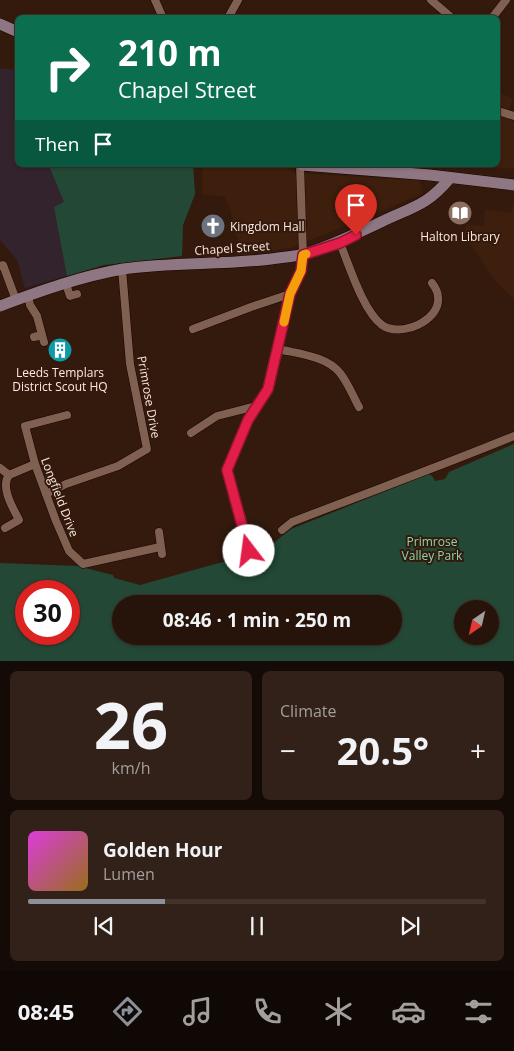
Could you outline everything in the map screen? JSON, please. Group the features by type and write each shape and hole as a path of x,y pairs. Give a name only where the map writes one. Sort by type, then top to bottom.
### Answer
{"street":[{"path":"155,0 162,15"},
{"path":"230,15 238,0"},
{"path":"431,0 448,15"},
{"path":"494,15 506,0"},
{"path":"0,24 15,31"},
{"path":"500,112 514,116"},
{"path":"263,544 249,551 227,470 248,420 268,389 290,294 301,271 303,255 301,167"},
{"path":"352,167 429,170 450,178 514,185"},
{"name":"Chapel Street","path":"0,306 66,284 122,270 155,266 248,262 303,255 340,243 382,221 425,202 440,191 450,178"},
{"path":"340,243 372,316 389,328 408,329 420,324 433,314 439,298 432,283"},
{"path":"0,266 3,265 16,300"},
{"name":"Primrose Drive","path":"46,494 66,484 118,466 147,449 130,364 122,270"},
{"path":"66,284 70,296 77,294"},
{"path":"193,330 250,307 290,294"},
{"path":"28,296 30,305 37,316 40,338"},
{"path":"278,349 320,359 333,367 340,373 359,407"},
{"path":"191,433 217,416 256,406"},
{"name":"Longfield Drive","path":"67,415 25,426 34,464 70,551 83,564 161,551 159,532"},
{"path":"282,530 292,522 398,480 438,468 514,436"},
{"path":"4,528 19,520 4,489 5,481 9,475 34,464"},
{"path":"0,468 9,475"}],"shaded area":[{"path":"0,68 15,70 15,167 193,167 195,194 183,225 182,256 104,265 25,288 17,260 0,240"},
{"path":"500,93 513,99 509,109 514,112 514,169 485,167 500,167"},
{"path":"202,167 286,167 295,173 412,180 420,181 422,194 292,248 237,255 236,243 238,242 230,208 224,196 203,195"},
{"path":"514,197 514,299 497,283 464,235 466,224 484,226 485,209 511,213"}],"green space":[{"path":"193,167 195,194 183,225 182,256 104,265 67,276 54,207 64,202 50,168"},
{"name":"Primrose Valley Park","path":"514,444 514,661 0,661 0,563 77,566 113,575 114,578 140,585 267,548 291,529 429,474 435,481 445,479 449,472"}],"slow traffic":[{"path":"284,322 290,294 301,271 303,255 306,254"}],"place":[{"name":"Halton Library","path":"460,213"},
{"name":"Kingdom Hall","path":"213,226"},
{"name":"Leeds Templars District Scout HQ","path":"60,350"}],"route":[{"path":"249,551 227,470 248,420 268,389 290,294 301,271 303,255 340,243 356,235"}]}
